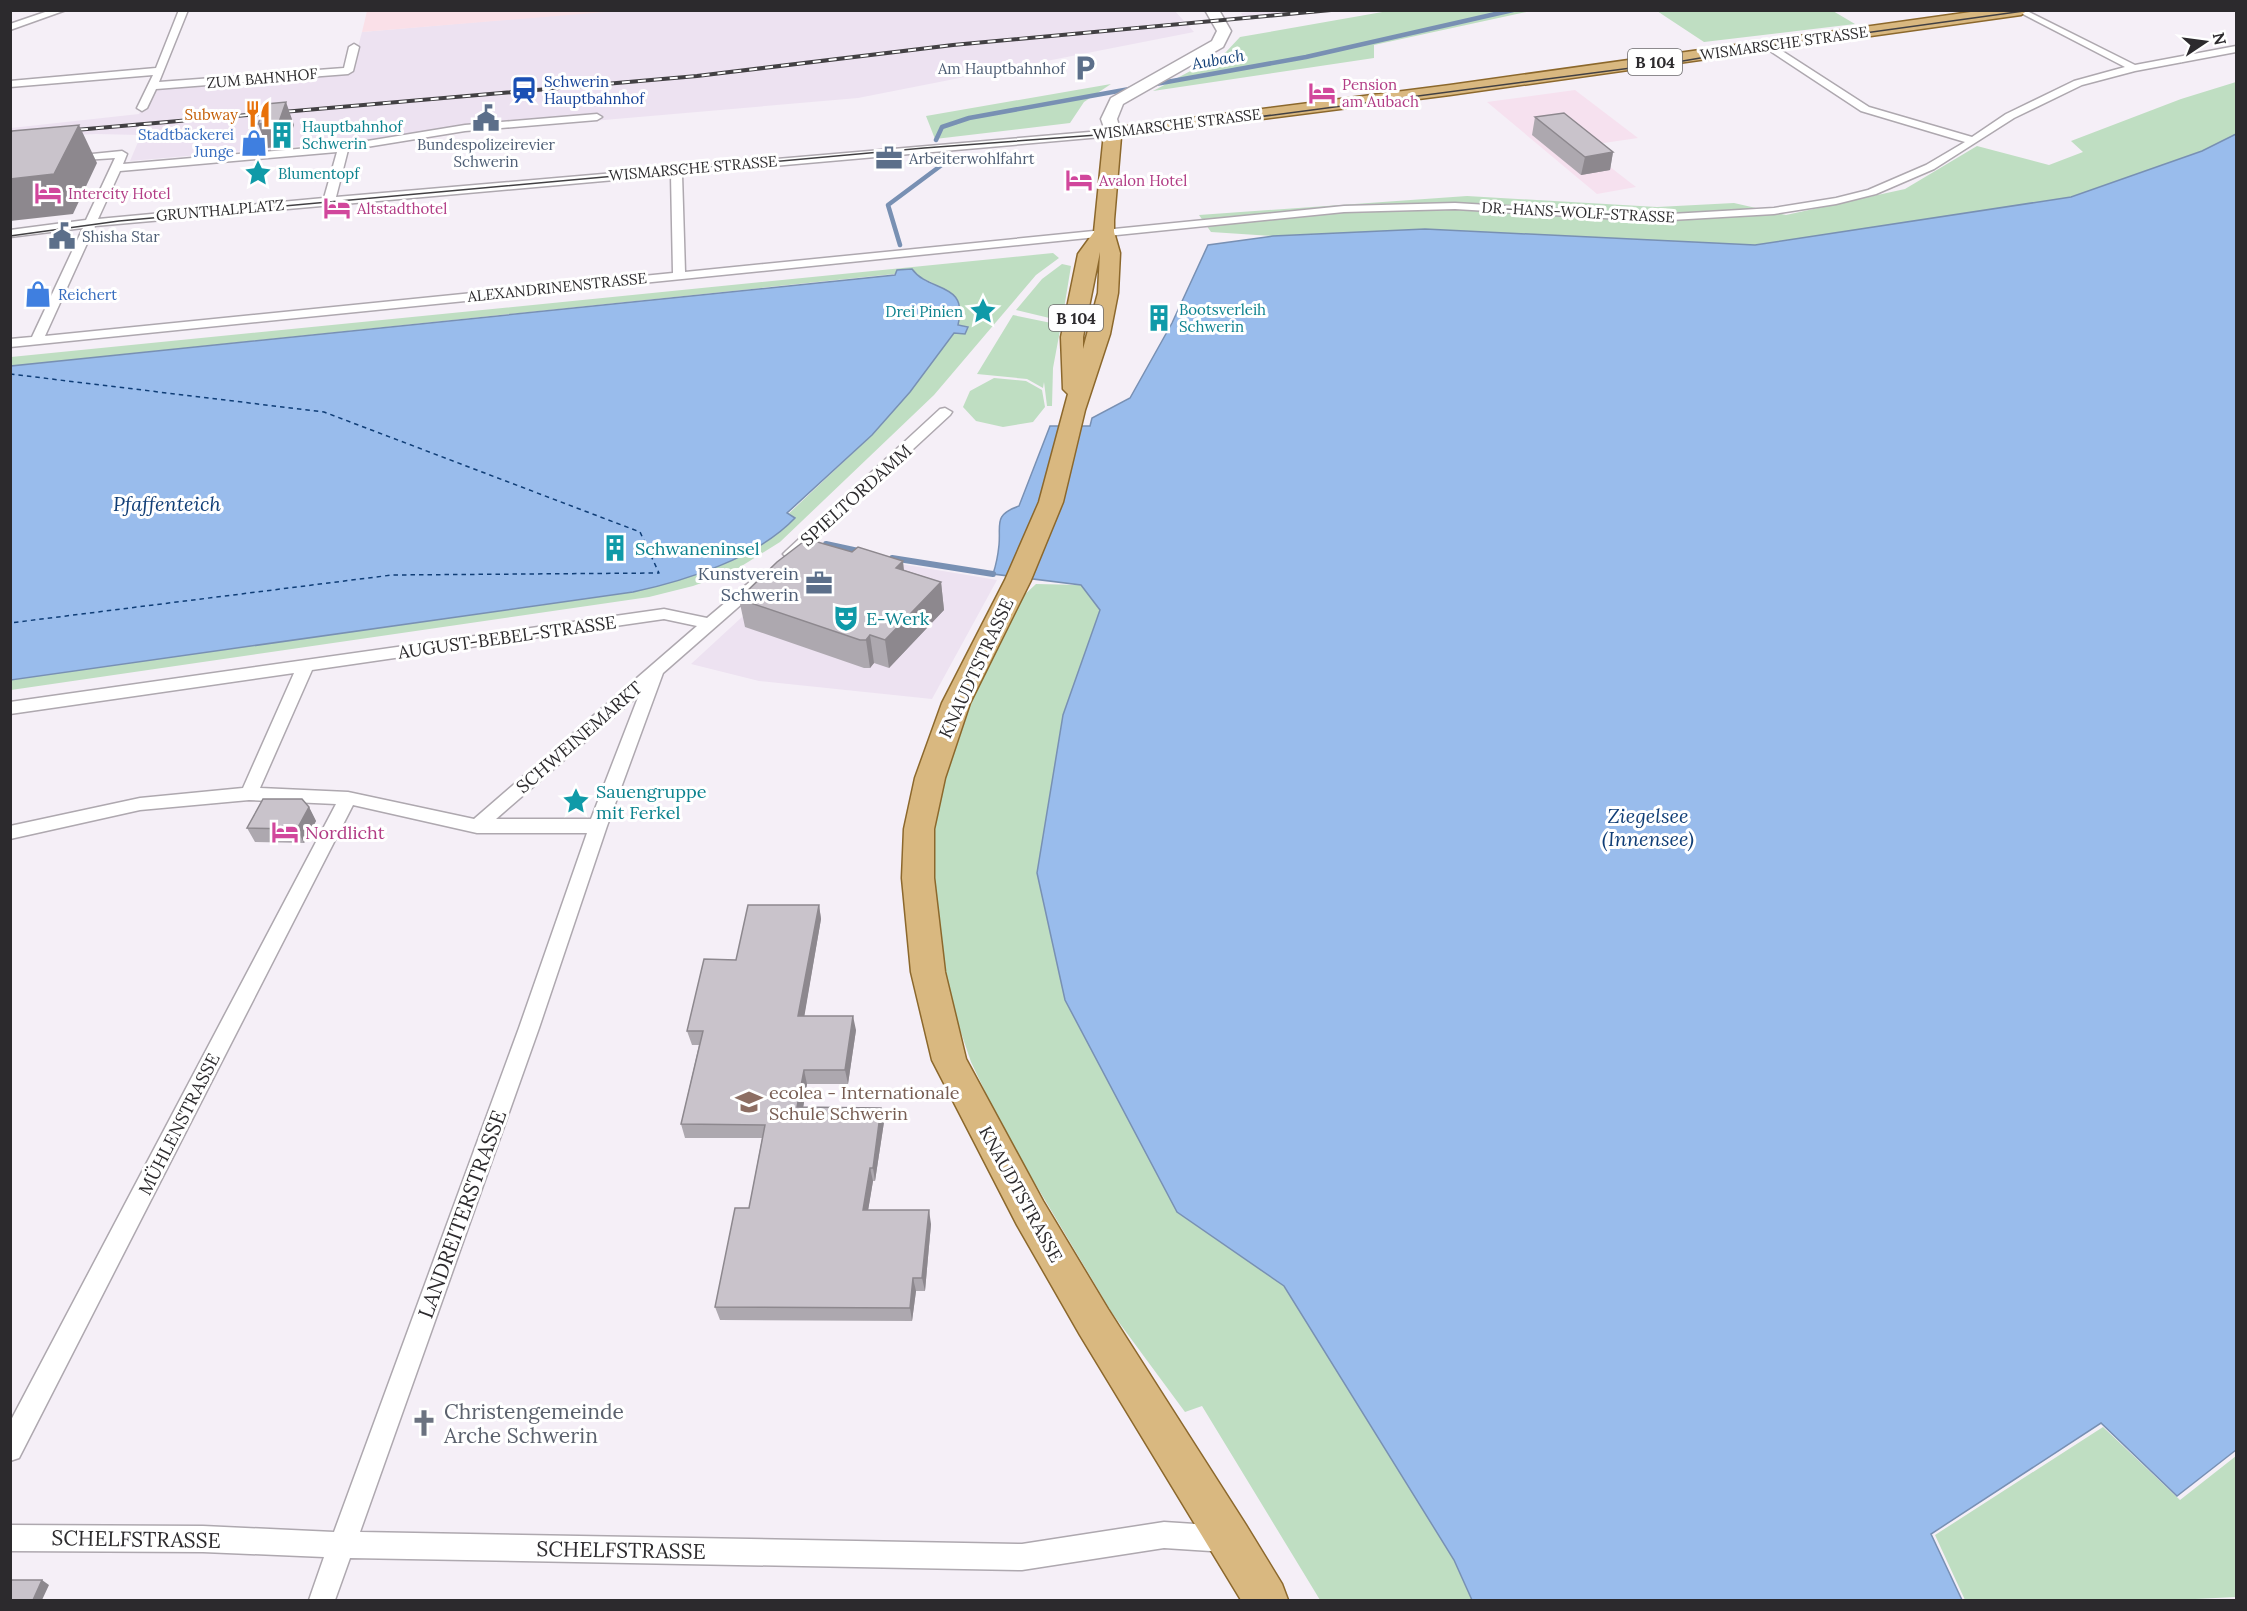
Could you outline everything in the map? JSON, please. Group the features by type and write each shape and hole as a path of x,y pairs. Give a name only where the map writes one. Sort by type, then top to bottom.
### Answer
{"main road":[{"name":"WISMARSCHE STRASSE","path":"1113,133 2020,11"},
{"name":"B 104","path":"1104,232 1113,133"},
{"name":"KNAUDTSTRASSE","path":"1104,232 1110,253 1107,293 1099,334 1072,417 1051,502 1018,580 956,703 930,778 919,829 918,878 928,972 949,1060 1030,1213 1094,1322 1231,1540 1266,1600"}],"street":[{"path":"10,27 62,10"},
{"path":"142,108 160,71 184,10"},
{"path":"1113,133 1109,119 1116,101 1218,44 1224,31 1212,10"},
{"path":"2020,11 2134,68"},
{"path":"1767,45 1865,109 1974,141"},
{"name":"ZUM BAHNHOF","path":"152,86 348,71 354,47"},
{"name":"DR.-HANS-WOLF-STRASSE","path":"1104,232 1344,209 1455,206 1654,218 1774,211 1836,201 1872,192 1930,166 1974,141 2010,116 2078,83 2134,68 2236,49"},
{"path":"10,84 160,71"},
{"path":"117,168 343,148 465,128 597,117"},
{"name":"WISMARSCHE STRASSE","path":"328,201 1113,133"},
{"path":"328,201 343,148"},
{"path":"37,340 123,154 58,161"},
{"path":"676,170 679,275"},
{"name":"GRUNTHALPLATZ","path":"91,222 328,201"},
{"path":"10,234 91,222"},
{"name":"ALEXANDRINENSTRASSE","path":"10,343 1104,232"},
{"name":"SPIELTORDAMM","path":"656,671 865,487 945,412"},
{"name":"AUGUST-BEBEL-STRASSE","path":"10,708 664,614 709,624"},
{"path":"249,794 305,666"},
{"name":"SCHWEINEMARKT","path":"477,826 656,671"},
{"name":"SCHWEINEMARKT","path":"598,826 656,671"},
{"path":"10,832 140,804 249,794 348,798 477,826 598,826"},
{"name":"MÜHLENSTRASSE","path":"10,1449 348,798"},
{"name":"LANDREITERSTRASSE","path":"322,1600 529,1028 598,826"},
{"name":"SCHELFSTRASSE","path":"10,1538 203,1539 342,1545 1022,1557 1164,1535 1231,1540"}],"shaded area":[{"path":"367,10 617,11 362,32"},
{"path":"617,10 1174,10 1194,32 858,98 130,161 141,135 96,134 11,138 11,128 139,114 150,90 351,73 362,32"},
{"path":"1267,10 1336,11 1245,20 1241,13"},
{"path":"1575,90 1638,138 1583,146 1636,187 1597,194 1487,102"},
{"path":"820,545 889,562 997,580 932,699 759,681 691,664"}],"green space":[{"path":"1388,11 1531,11 1374,45 1374,58 1153,91 1226,52 1240,37"},
{"path":"1657,11 1833,11 1855,24 1704,42"},
{"path":"2236,82 2236,134 2202,151 2071,197 1755,245 1425,229 1273,236 1211,232 1199,215 1467,196 1657,207 1734,203 1786,215 1905,189 1977,146 2049,165 2083,152 2071,141 2181,99"},
{"path":"1111,84 1084,102 1070,123 935,139 926,116"},
{"path":"1053,253 1059,258 1036,275 934,395 780,542 732,572 693,586 649,597 11,690 10,680 633,592 691,576 747,553 872,435 910,392 954,332 967,327 958,325 961,311 931,282 918,277 912,269 897,270 895,274 11,366 11,357"},
{"path":"1062,264 1071,266 1062,321 1016,310 1042,279"},
{"path":"1013,315 1061,325 1053,368 1052,406 1047,406 1044,382 1043,388 1027,379 977,374"},
{"path":"994,378 1026,381 1042,390 1045,407 1033,422 1003,427 976,421 963,407 970,391"},
{"path":"1036,584 1081,585 1100,610 1063,715 1177,1212 1284,1286 1454,1560 1472,1600 1320,1600 1202,1406 1185,1412 1112,1313 1004,1131 971,1062 945,985 931,867 939,784 959,724 1020,599"},
{"path":"2103,1427 2180,1500 2236,1456 2236,1597 2175,1600 1965,1600 1935,1535"}],"water":[{"name":"Ziegelsee (Innensee)","path":"2236,134 2236,1450 2177,1496 2101,1423 1931,1534 1962,1600 1472,1600 1454,1560 1284,1286 1177,1212 1065,1000 1037,873 1063,715 1100,610 1081,585 993,574 1002,517 1011,509 1019,506 1050,426 1090,426 1092,418 1130,398 1172,323 1208,245 1273,236 1425,229 1755,245 2071,197 2202,151"},
{"name":"Pfaffenteich","path":"912,269 928,282 953,294 958,301 960,311 958,325 968,327 965,334 954,333 910,392 872,435 787,513 795,518 761,545 741,556 697,574 633,592 11,680 11,366 895,275 897,270"}],"building":[{"path":"286,102 279,122 258,124 266,104"},
{"path":"1564,113 1613,152 1585,157 1535,117"},
{"path":"79,125 54,174 10,179 10,134 12,131"},
{"path":"807,539 852,552 858,547 903,561 896,568 941,582 885,640 870,635 866,640 860,640 739,599 777,562"},
{"path":"263,799 302,799 309,807 297,829 247,828"},
{"name":"ecolea - Internationale Schule Schwerin","path":"748,905 819,905 798,1016 853,1016 845,1070 804,1070 797,1107 881,1108 873,1168 870,1168 863,1210 929,1210 922,1278 913,1278 910,1308 715,1307 735,1208 749,1208 765,1125 681,1124 703,1031 687,1031 704,959 736,960"},
{"path":"10,1580 42,1580 33,1600 10,1600"}],"waterway":[{"name":"Aubach","path":"1150,85 1306,57 1513,10"},
{"name":"Aubach","path":"936,140 942,127 969,118 1135,88"},
{"name":"Aubach","path":"900,245 888,205 943,164 939,151"},
{"path":"826,544 863,552"},
{"path":"892,558 993,574"}],"ferry route":[{"path":"10,374 324,412 640,532 659,573 392,575 10,623"}],"tram line":[{"path":"10,236 119,221 924,148 1151,131 1677,62 1770,46 2031,10"}],"railway":[{"path":"64,131 697,76 953,45 1331,10"}],"place":[{"name":"Am Hauptbahnhof","path":"1085,68"},
{"name":"Schwerin Hauptbahnhof","path":"524,90"},
{"name":"Pension am Aubach","path":"1322,93"},
{"name":"Subway","path":"258,114"},
{"name":"Bundespolizeirevier Schwerin","path":"486,118"},
{"name":"Hauptbahnhof Schwerin","path":"282,135"},
{"name":"Stadtbäckerei Junge","path":"254,143"},
{"name":"Arbeiterwohlfahrt","path":"889,158"},
{"name":"Blumentopf","path":"258,173"},
{"name":"Avalon Hotel","path":"1079,180"},
{"name":"Intercity Hotel","path":"48,193"},
{"name":"Altstadthotel","path":"337,208"},
{"name":"Shisha Star","path":"62,236"},
{"name":"Reichert","path":"38,294"},
{"name":"Drei Pinien","path":"983,311"},
{"name":"Bootsverleih Schwerin","path":"1159,318"},
{"name":"Schwaneninsel","path":"615,548"},
{"name":"Kunstverein Schwerin","path":"819,583"},
{"name":"E-Werk","path":"846,618"},
{"name":"Sauengruppe mit Ferkel","path":"576,801"},
{"name":"Nordlicht","path":"285,832"},
{"name":"ecolea - Internationale Schule Schwerin","path":"749,1102"},
{"name":"Christengemeinde Arche Schwerin","path":"424,1423"}]}
